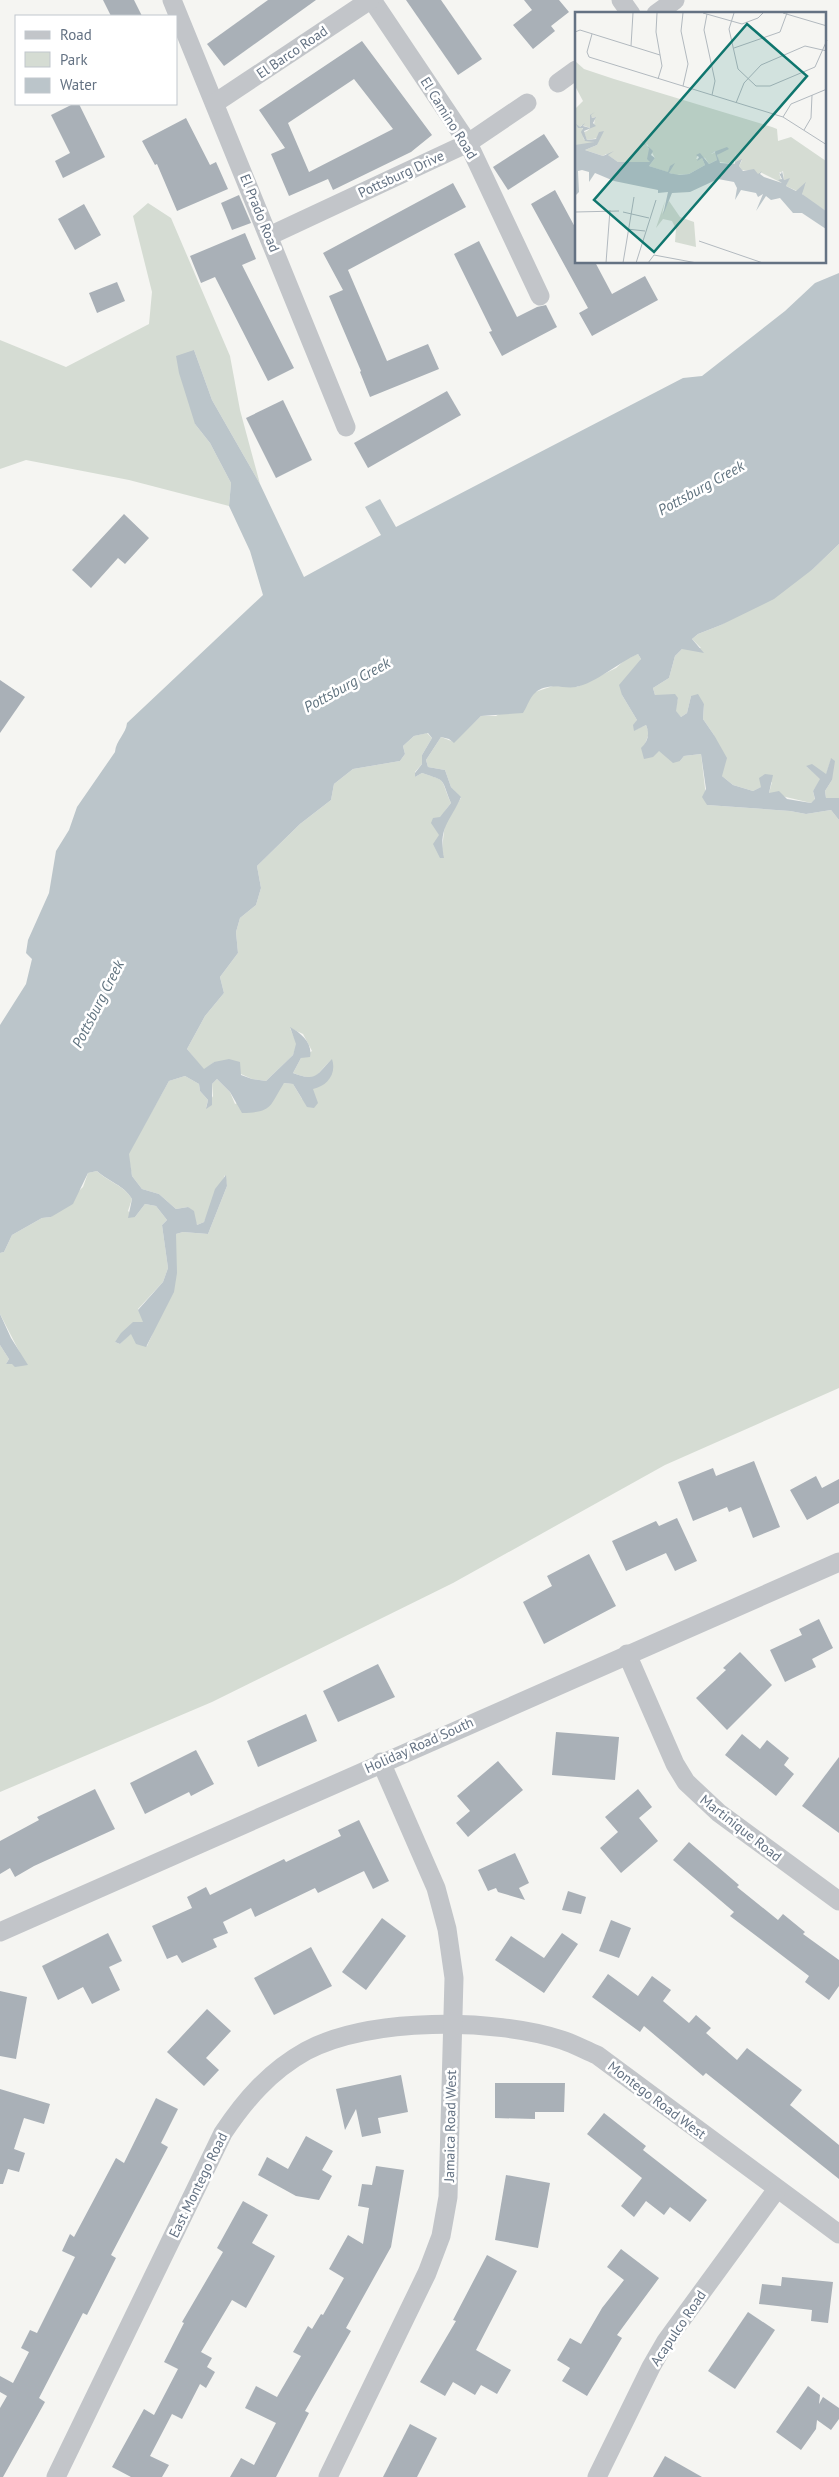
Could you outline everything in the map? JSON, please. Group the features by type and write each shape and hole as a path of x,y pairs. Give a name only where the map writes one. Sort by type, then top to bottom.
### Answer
{"street":[{"name":"El Prado Road","path":"172,0 346,427"},
{"name":"El Barco Road","path":"215,103 371,0"},
{"name":"El Camino Road","path":"371,0 468,143 540,296"},
{"path":"620,0 629,12"},
{"path":"659,12 675,0"},
{"path":"558,83 575,71"},
{"name":"Pottsburg Drive","path":"269,236 468,143 527,103"},
{"name":"Holiday Road South","path":"0,1932 839,1562"},
{"name":"Martinique Road","path":"627,1654 675,1764 686,1782 719,1813 839,1901"},
{"name":"Jamaica Road West","path":"328,2477 428,2272 441,2236 448,2196 454,1978 447,1929 438,1896 382,1762"},
{"name":"Montego Road West","path":"452,2025 509,2029 537,2034 563,2041 597,2056 839,2234"},
{"name":"East Montego Road","path":"56,2477 223,2133 240,2107 279,2068 306,2052 332,2040 357,2032 386,2028 452,2025"},
{"name":"Acapulco Road","path":"597,2477 650,2367 666,2341 777,2190"}],"green space":[{"path":"148,203 171,218 230,356 240,410 260,484 212,400 194,350 195,424 210,443 231,483 229,506 129,480 26,460 0,469 0,340 66,367 149,324 152,292 133,216"},
{"path":"839,544 839,798 826,798 825,791 832,780 831,759 826,775 806,766 821,779 813,791 815,800 811,803 769,793 772,782 753,791 733,785 722,776 714,735 703,719 704,704 691,696 687,713 681,717 675,711 678,698 655,695 653,688 669,678 675,656 682,649 701,648 692,639 698,634 721,625 813,569"},
{"path":"638,654 641,659 622,695 637,720 635,730 646,725 649,733 645,744 680,761 684,756 701,754 707,805 790,811 806,814 831,810 839,820 839,1388 665,1465 453,1583 212,1702 0,1792 0,1345 9,1359 6,1364 20,1353 0,1314 0,1253 4,1252 12,1235 42,1218 51,1217 83,1187 88,1173 97,1171 125,1190 132,1199 128,1211 135,1217 145,1204 156,1206 167,1220 162,1225 168,1268 163,1282 138,1309 144,1322 115,1342 120,1344 131,1333 147,1346 152,1335 175,1245 176,1234 183,1232 208,1234 227,1186 225,1175 204,1222 197,1225 188,1207 176,1209 159,1194 142,1189 132,1176 128,1154 169,1081 185,1076 199,1084 200,1091 208,1100 206,1108 213,1096 212,1084 217,1079 230,1092 235,1104 284,1083 293,1084 302,1099 312,1089 332,1060 313,1077 293,1073 301,1058 312,1051 303,1034 290,1028 297,1044 293,1055 266,1081 252,1079 214,1062 204,1070 187,1049 205,1016 224,993 220,977 238,953 236,932 240,918 256,905 261,888 257,866 300,824 331,800 334,784 353,769 400,761 405,754 403,746 414,736 427,733 432,738 422,755 422,764 415,772 415,777 422,773 440,780 444,784 451,803 442,817 439,829 440,841 444,858 442,849 445,823 461,798 451,787 445,770 428,767 426,760 441,737 454,742 481,716 496,716 535,692 553,686 577,687 616,668 626,659"}],"water":[{"name":"Pottsburg Creek","path":"839,273 839,544 813,569 774,599 698,634 692,639 704,653 682,649 675,656 669,678 653,688 655,695 675,694 678,698 676,711 681,717 687,713 691,696 698,694 704,704 703,719 727,758 722,776 733,785 753,791 761,787 759,778 765,774 773,775 769,793 779,791 787,799 811,803 815,799 813,791 820,779 806,766 812,764 826,774 831,758 835,761 832,780 825,791 826,798 839,798 839,820 831,810 806,814 790,811 707,805 702,797 706,789 701,754 684,756 680,761 673,763 659,751 653,757 644,759 641,748 648,737 646,725 634,731 633,725 637,720 622,695 619,685 641,659 638,654 584,685 576,687 550,687 540,690 532,697 523,713 481,716 454,743 449,739 441,737 426,760 428,767 445,770 451,787 461,797 444,832 444,858 440,858 433,844 439,835 431,823 433,818 440,817 451,803 444,784 440,780 422,773 415,777 415,773 422,764 422,755 432,738 428,733 414,736 403,746 405,754 400,761 353,769 334,784 331,800 300,824 257,866 261,888 256,905 240,918 236,932 238,953 220,977 224,993 205,1016 187,1049 204,1069 214,1062 229,1059 240,1062 241,1075 266,1081 293,1055 296,1044 290,1027 305,1039 310,1047 310,1057 301,1058 293,1073 312,1077 319,1073 332,1059 332,1074 323,1085 313,1089 318,1103 314,1108 307,1107 293,1084 284,1083 269,1107 260,1111 242,1113 230,1092 217,1079 212,1084 212,1105 206,1109 208,1100 200,1091 199,1084 185,1076 169,1081 129,1154 132,1176 142,1189 159,1194 176,1209 188,1207 194,1211 197,1225 204,1222 215,1189 226,1175 227,1186 208,1234 183,1232 176,1234 177,1273 174,1292 146,1347 136,1344 131,1334 120,1344 115,1342 121,1333 133,1322 143,1322 138,1310 163,1282 168,1268 162,1225 167,1220 156,1206 145,1204 135,1217 128,1218 132,1199 129,1194 97,1171 88,1173 73,1204 51,1217 42,1218 12,1235 4,1252 0,1253 0,1025 26,984 32,959 26,953 28,940 49,893 56,851 69,830 77,807 115,752 127,723 263,595 250,551 229,506 231,483 210,443 195,424 179,373 176,356 194,350 212,400 260,484 304,577 381,535 365,507 380,499 396,527 683,378 702,376 785,311 815,283"},
{"path":"0,1314 11,1338 28,1365 15,1367 12,1364 6,1364 9,1359 0,1345"}],"building":[{"path":"103,0 134,0 142,15 110,15"},
{"path":"268,0 316,0 224,66 207,44"},
{"path":"406,0 441,0 482,59 458,75"},
{"path":"524,0 559,0 569,12 551,26 555,31 533,49 513,25 532,10"},
{"path":"362,41 432,135 411,152 333,190 328,179 289,196 271,154 285,148 259,110","holes":["354,79 393,129 309,172 288,123"]},
{"path":"71,105 79,105 105,157 63,178 55,161 70,153 51,115"},
{"path":"186,118 210,165 216,162 228,189 177,211 157,164 155,165 142,141"},
{"path":"544,134 559,157 508,190 493,167"},
{"path":"453,183 466,207 348,270 387,361 428,344 439,369 370,397 329,296 343,290 323,253"},
{"path":"555,190 575,227 575,264 596,264 612,294 645,276 658,300 592,336 579,313 588,308 531,204"},
{"path":"239,195 251,223 232,230 221,203"},
{"path":"84,204 101,235 75,250 58,219"},
{"path":"245,233 256,259 242,265 294,368 268,381 215,277 201,283 190,256"},
{"path":"479,241 517,317 537,307 546,305 557,327 502,356 489,332 492,331 454,254"},
{"path":"117,282 125,301 97,313 89,293"},
{"path":"447,391 461,415 368,468 354,443"},
{"path":"283,400 312,460 276,478 246,418"},
{"path":"124,514 149,538 125,564 118,558 91,588 72,570"},
{"path":"0,680 25,697 0,733"},
{"path":"754,1461 780,1527 753,1538 741,1507 729,1512 727,1507 693,1521 678,1482 713,1468 716,1476"},
{"path":"816,1476 822,1488 839,1479 839,1503 807,1520 790,1490"},
{"path":"677,1518 697,1561 675,1571 666,1553 626,1571 612,1541 656,1521 659,1526"},
{"path":"589,1554 616,1606 544,1644 523,1602 552,1586 547,1576"},
{"path":"819,1619 833,1648 812,1659 816,1667 785,1682 770,1650 802,1635 799,1629"},
{"path":"740,1652 772,1685 727,1730 696,1698 726,1670 723,1668"},
{"path":"378,1664 395,1697 338,1722 323,1691"},
{"path":"306,1714 317,1741 258,1767 247,1741"},
{"path":"556,1732 619,1737 615,1780 552,1775"},
{"path":"742,1734 760,1749 767,1740 789,1758 784,1765 794,1774 776,1796 725,1755"},
{"path":"196,1750 214,1784 191,1796 189,1792 145,1814 130,1783"},
{"path":"839,1757 839,1833 802,1806"},
{"path":"498,1761 523,1790 468,1837 456,1823 470,1811 457,1796"},
{"path":"95,1789 115,1829 34,1866 15,1877 10,1868 0,1874 0,1841 39,1820 37,1817"},
{"path":"638,1789 652,1807 639,1818 658,1841 621,1873 600,1848 618,1832 605,1817"},
{"path":"359,1820 389,1881 373,1889 364,1871 318,1893 315,1888 255,1917 251,1908 223,1922 228,1933 213,1939 217,1947 182,1963 177,1955 167,1959 152,1926 192,1908 187,1897 206,1887 210,1895 284,1859 286,1862 341,1836 338,1830"},
{"path":"689,1842 739,1885 737,1887 778,1920 783,1914 805,1932 803,1934 839,1960 839,1986 829,2000 805,1982 809,1976 730,1916 734,1912 673,1860"},
{"path":"515,1853 529,1883 519,1888 525,1900 498,1892 496,1888 488,1891 478,1870"},
{"path":"568,1891 586,1897 581,1914 562,1910"},
{"path":"382,1918 406,1936 366,1990 342,1972"},
{"path":"611,1920 631,1928 619,1958 599,1951"},
{"path":"108,1933 122,1961 109,1967 120,1990 92,2004 83,1987 58,2000 42,1966"},
{"path":"562,1933 578,1944 544,1993 495,1960 511,1936 544,1958"},
{"path":"311,1947 332,1986 274,2015 254,1978"},
{"path":"608,1974 638,1996 652,1976 671,1990 663,2001 689,2023 696,2015 711,2028 706,2033 737,2060 747,2048 802,2090 790,2105 839,2145 839,2179 706,2073 703,2076 644,2026 640,2032 592,1997"},
{"path":"0,1991 27,1997 16,2059 0,2056"},
{"path":"207,2009 231,2031 206,2058 219,2070 204,2086 167,2052"},
{"path":"401,2075 408,2112 378,2118 381,2133 362,2137 356,2109 345,2130 336,2089"},
{"path":"495,2083 565,2083 564,2112 535,2112 535,2119 495,2118"},
{"path":"0,2089 50,2104 44,2124 24,2118 14,2149 25,2153 19,2172 8,2169 3,2184 0,2184"},
{"path":"156,2098 178,2109 161,2143 168,2147 111,2255 116,2258 87,2315 83,2313 39,2398 45,2402 3,2477 0,2477 0,2408 7,2396 0,2392 0,2376 13,2383 29,2352 21,2348 30,2330 37,2333 75,2257 62,2251 70,2234 74,2237 116,2158 124,2163"},
{"path":"604,2113 646,2146 643,2150 707,2200 690,2222 670,2207 664,2215 646,2201 634,2217 621,2206 642,2178 587,2134"},
{"path":"306,2136 333,2151 322,2170 332,2176 319,2200 296,2196 258,2175 267,2157 288,2169"},
{"path":"376,2166 404,2170 391,2247 346,2328 351,2331 305,2411 309,2413 276,2477 230,2477 241,2458 254,2465 276,2423 245,2408 256,2386 277,2397 301,2356 293,2352 308,2326 312,2329 321,2314 323,2315 344,2278 329,2269 348,2235 363,2244 369,2208 358,2206 362,2184 372,2185"},
{"path":"506,2175 550,2183 538,2248 495,2240"},
{"path":"243,2201 268,2215 252,2243 275,2256 246,2308 232,2300 201,2352 212,2358 207,2367 215,2372 206,2388 200,2384 182,2419 172,2414 150,2456 169,2465 162,2477 131,2477 112,2467 144,2409 154,2415 178,2369 164,2362 184,2323 182,2322 223,2252 217,2248"},
{"path":"621,2249 659,2278 617,2335 622,2338 587,2396 562,2381 570,2368 557,2360 570,2338 581,2344 602,2308 624,2280 607,2267"},
{"path":"487,2255 517,2271 476,2350 511,2370 497,2394 481,2385 475,2395 453,2382 445,2396 420,2382 456,2321 453,2320"},
{"path":"782,2277 833,2282 828,2323 811,2321 812,2310 759,2304 762,2284 781,2286"},
{"path":"748,2312 775,2330 735,2389 708,2371"},
{"path":"808,2386 820,2395 819,2404 823,2397 839,2408 839,2419 831,2430 817,2420 816,2429 801,2450 776,2432"},
{"path":"410,2424 437,2438 417,2477 383,2477"},
{"path":"665,2456 702,2477 653,2477"}]}
